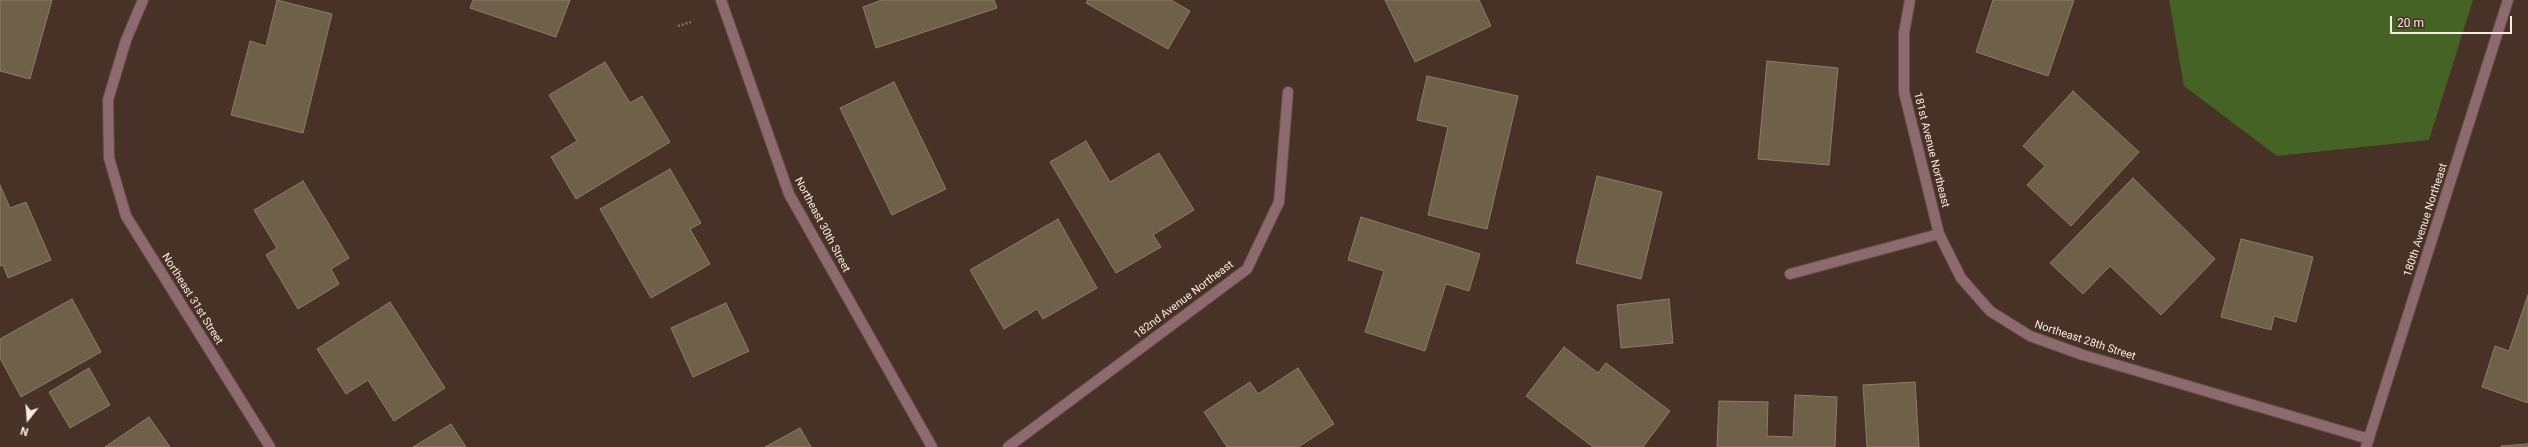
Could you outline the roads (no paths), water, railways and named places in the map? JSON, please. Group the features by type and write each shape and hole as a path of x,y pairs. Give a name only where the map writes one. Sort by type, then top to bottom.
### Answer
{"street":[{"name":"Northeast 31st Street","path":"143,0 126,40 108,100 109,158 126,216 270,447"},
{"name":"Northeast 30th Street","path":"721,0 789,194 932,447"},
{"name":"181st Avenue Northeast","path":"1910,0 1904,33 1904,92 1939,234"},
{"name":"180th Avenue Northeast","path":"2368,443 2508,0"},
{"name":"182nd Avenue Northeast","path":"1008,447 1248,269 1279,202 1288,92"},
{"path":"1790,274 1939,234"},
{"name":"Northeast 28th Street","path":"1939,234 1961,278 1990,311 2030,336 2083,355 2368,443"}]}
